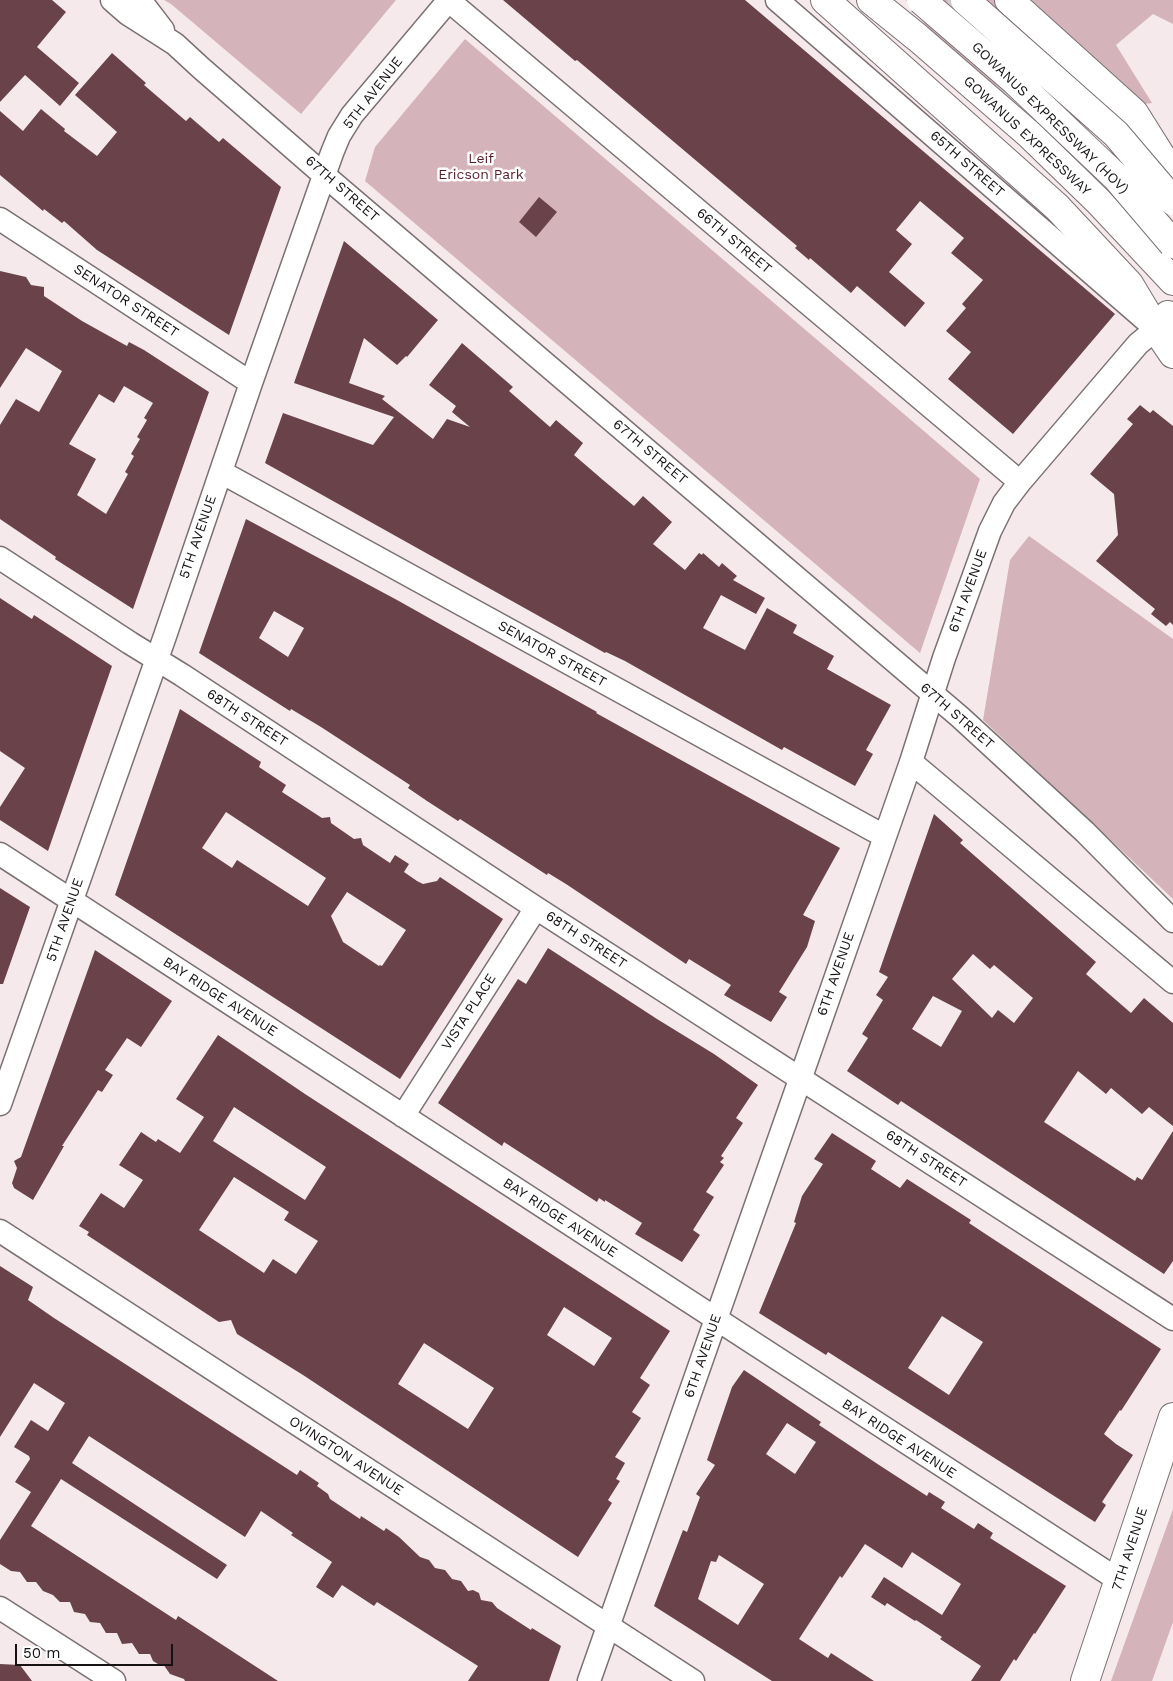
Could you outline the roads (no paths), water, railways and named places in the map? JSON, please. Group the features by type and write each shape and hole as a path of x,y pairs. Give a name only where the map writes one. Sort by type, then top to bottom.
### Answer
{"main road":[{"path":"825,0 1057,207 1162,322 1173,354"},
{"name":"GOWANUS EXPRESSWAY","path":"871,0 1030,135 1099,202 1173,281"},
{"name":"GOWANUS EXPRESSWAY (HOV)","path":"921,0 1015,81 1116,177 1173,244"},
{"path":"965,0 1116,134 1173,201"},
{"path":"1014,4 1134,113 1173,174"},
{"name":"7TH AVENUE","path":"1085,1681 1120,1582 1173,1417"}],"street":[{"name":"67TH STREET","path":"112,0 128,14 175,44 324,175 960,717 1085,832 1173,921"},
{"path":"140,0 175,44"},
{"name":"5TH AVENUE","path":"0,1104 339,136 352,115 449,0"},
{"name":"66TH STREET","path":"449,0 1020,482"},
{"name":"65TH STREET","path":"776,0 1162,322"},
{"name":"SENATOR STREET","path":"0,219 251,383"},
{"name":"6TH AVENUE","path":"589,1681 990,531 998,513 1020,482 1138,344 1162,322"},
{"name":"SENATOR STREET","path":"220,472 884,836"},
{"name":"68TH STREET","path":"0,558 536,908 1173,1319"},
{"path":"911,762 1173,982"},
{"name":"BAY RIDGE AVENUE","path":"0,854 1120,1582"},
{"name":"VISTA PLACE","path":"403,1116 536,908"},
{"name":"OVINGTON AVENUE","path":"0,1231 693,1681"},
{"path":"0,1608 114,1681"}],"tunnel":[{"path":"948,0 979,28"},
{"path":"994,88 1046,129 1073,145"}],"park label":[{"name":"Leif Ericson Park","path":"481,168"}]}
